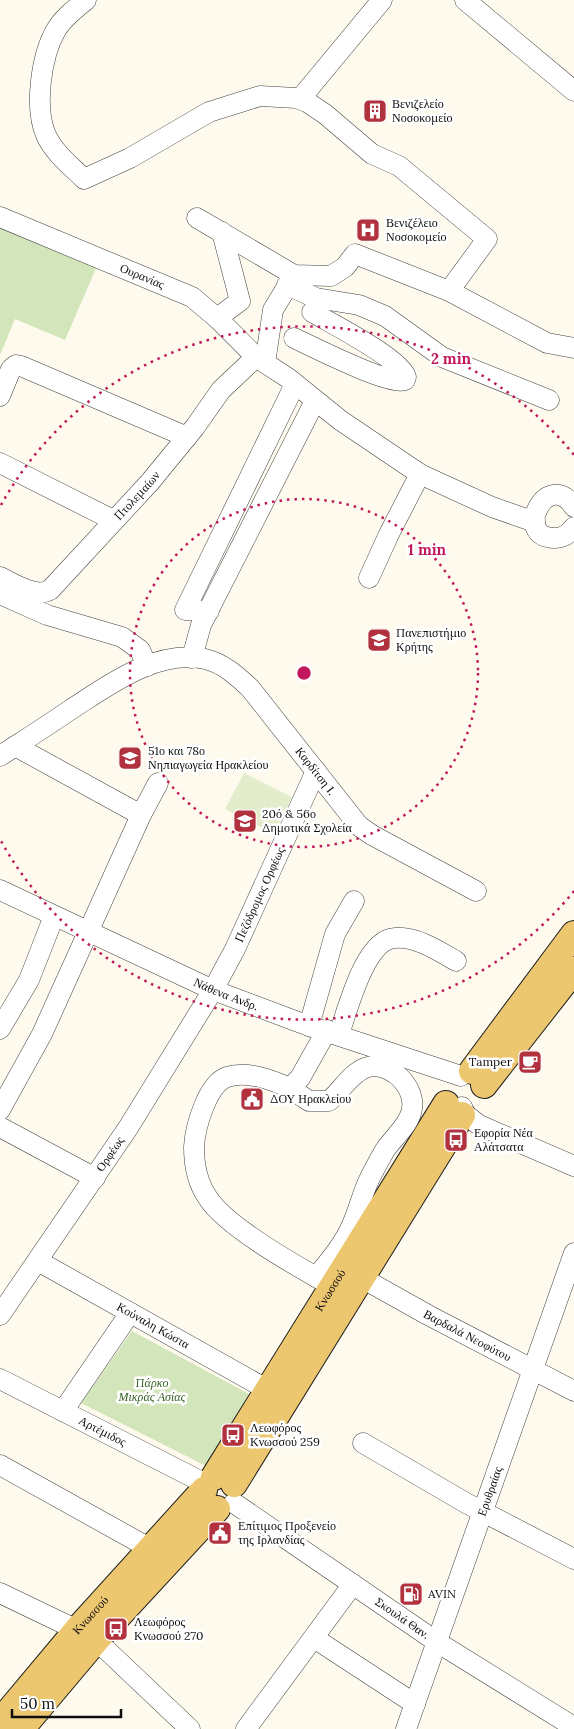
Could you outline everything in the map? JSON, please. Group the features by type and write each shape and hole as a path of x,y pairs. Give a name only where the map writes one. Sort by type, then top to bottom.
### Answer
{"main road":[{"path":"473,1078 574,934"},
{"path":"459,1110 447,1098 473,1078 574,970"},
{"name":"Κνωσσού","path":"8,1714 87,1635 218,1491 362,1278 459,1110"},
{"name":"Κνωσσού","path":"87,1635 151,1549 218,1491 324,1281 459,1110"}],"street":[{"path":"86,0 59,25 52,37 42,75 40,101 42,124 50,143 84,179 130,158 209,112 260,96 282,96 300,99 325,114 372,154 398,166 487,239 449,291"},
{"path":"300,99 382,0"},
{"path":"464,0 574,91"},
{"name":"Ουρανίας","path":"0,217 184,293 200,303 263,354"},
{"path":"197,218 222,232 291,280 314,305 403,369 406,378 397,382 294,338"},
{"path":"217,318 240,301 222,232"},
{"path":"291,280 331,276 345,267 355,254 449,291 548,343 574,348"},
{"path":"263,354 273,310 291,280"},
{"path":"263,354 282,342 294,338 303,329 314,305"},
{"path":"314,305 359,305 385,316 442,357 549,400"},
{"path":"263,354 315,401 420,474 492,507 535,522"},
{"name":"Πτολεμαίων","path":"37,601 54,587 113,520 150,482 187,437 216,396 242,367 263,354"},
{"path":"1,389 11,368 16,365 34,370 187,437"},
{"path":"208,611 186,610 294,384"},
{"path":"192,658 208,611 315,401"},
{"path":"0,463 113,520"},
{"path":"370,578 389,534 420,474"},
{"path":"549,497 562,497 573,519 565,536 551,538 539,531 535,522 535,511 538,505 549,497"},
{"path":"0,577 37,601 122,637 140,650 148,666"},
{"path":"0,594 37,601"},
{"name":"Καρδίτση Ι.","path":"8,751 119,679 167,660 192,658 207,660 221,665 243,681 276,718 348,814 364,830 476,891"},
{"path":"8,751 140,815"},
{"name":"Πεζόδρομος Ορφέως","path":"213,990 235,949 316,771"},
{"path":"0,1110 42,1034 140,815 158,783"},
{"name":"Νάθενα Ανδρ.","path":"0,890 88,933 213,990 325,1030 473,1078"},
{"path":"325,1030 335,934 354,901"},
{"path":"0,1029 29,980 54,916"},
{"path":"290,1088 300,1078 325,1030 366,961 382,941 396,937 425,944 456,961"},
{"name":"Ορφέως","path":"0,1315 128,1128 213,990"},
{"path":"368,1067 387,1070 401,1077 411,1092 413,1106 410,1115 385,1150 370,1176 351,1227 330,1261 324,1281 262,1244 221,1213 209,1200 201,1187 194,1146 198,1126 207,1099 215,1086 227,1077 255,1076 272,1080 290,1088 308,1102 329,1102 358,1072 368,1067"},
{"path":"459,1110 479,1125 574,1166"},
{"path":"0,1127 95,1178"},
{"name":"Ερυθραίας","path":"406,1729 574,1253"},
{"name":"Κούναλη Κώστα","path":"38,1262 268,1390"},
{"name":"Βαρδαλά Νεοφύτου","path":"362,1278 428,1315 574,1391"},
{"path":"64,1411 130,1313"},
{"name":"Αρτέμιδος","path":"0,1380 218,1491"},
{"path":"363,1443 483,1512 574,1559"},
{"path":"0,1464 151,1549"},
{"name":"Σκουλά Θαν.","path":"218,1491 436,1642 570,1721"},
{"path":"246,1729 353,1584"},
{"path":"0,1593 87,1635 190,1729"},
{"path":"314,1638 415,1704"}],"green space":[{"path":"0,224 97,266 65,340 15,319 0,355"},
{"path":"244,773 292,797 274,834 225,809"},
{"name":"Πάρκο Μικράς Ασίας","path":"132,1331 249,1394 206,1466 81,1403"}],"place":[{"name":"Βενιζελείο Νοσοκομείο","path":"375,111"},
{"name":"Βενιζέλειο Νοσοκομείο","path":"368,230"},
{"name":"Πανεπιστήμιο Κρήτης","path":"379,640"},
{"name":"51ο και 78ο Νηπιαγωγεία Ηρακλείου","path":"130,758"},
{"name":"20ό & 56ο Δημοτικά Σχολεία","path":"245,821"},
{"name":"Tamper","path":"530,1062"},
{"name":"ΔΟΥ Ηρακλείου","path":"252,1099"},
{"name":"Εφορία Νέα Αλάτσατα","path":"456,1140"},
{"name":"Λεωφόρος Κνωσσού 259","path":"233,1435"},
{"name":"Επίτιμος Προξενείο της Ιρλανδίας","path":"220,1533"},
{"name":"AVIN","path":"411,1594"},
{"name":"Λεωφόρος Κνωσσού 270","path":"116,1629"}]}
